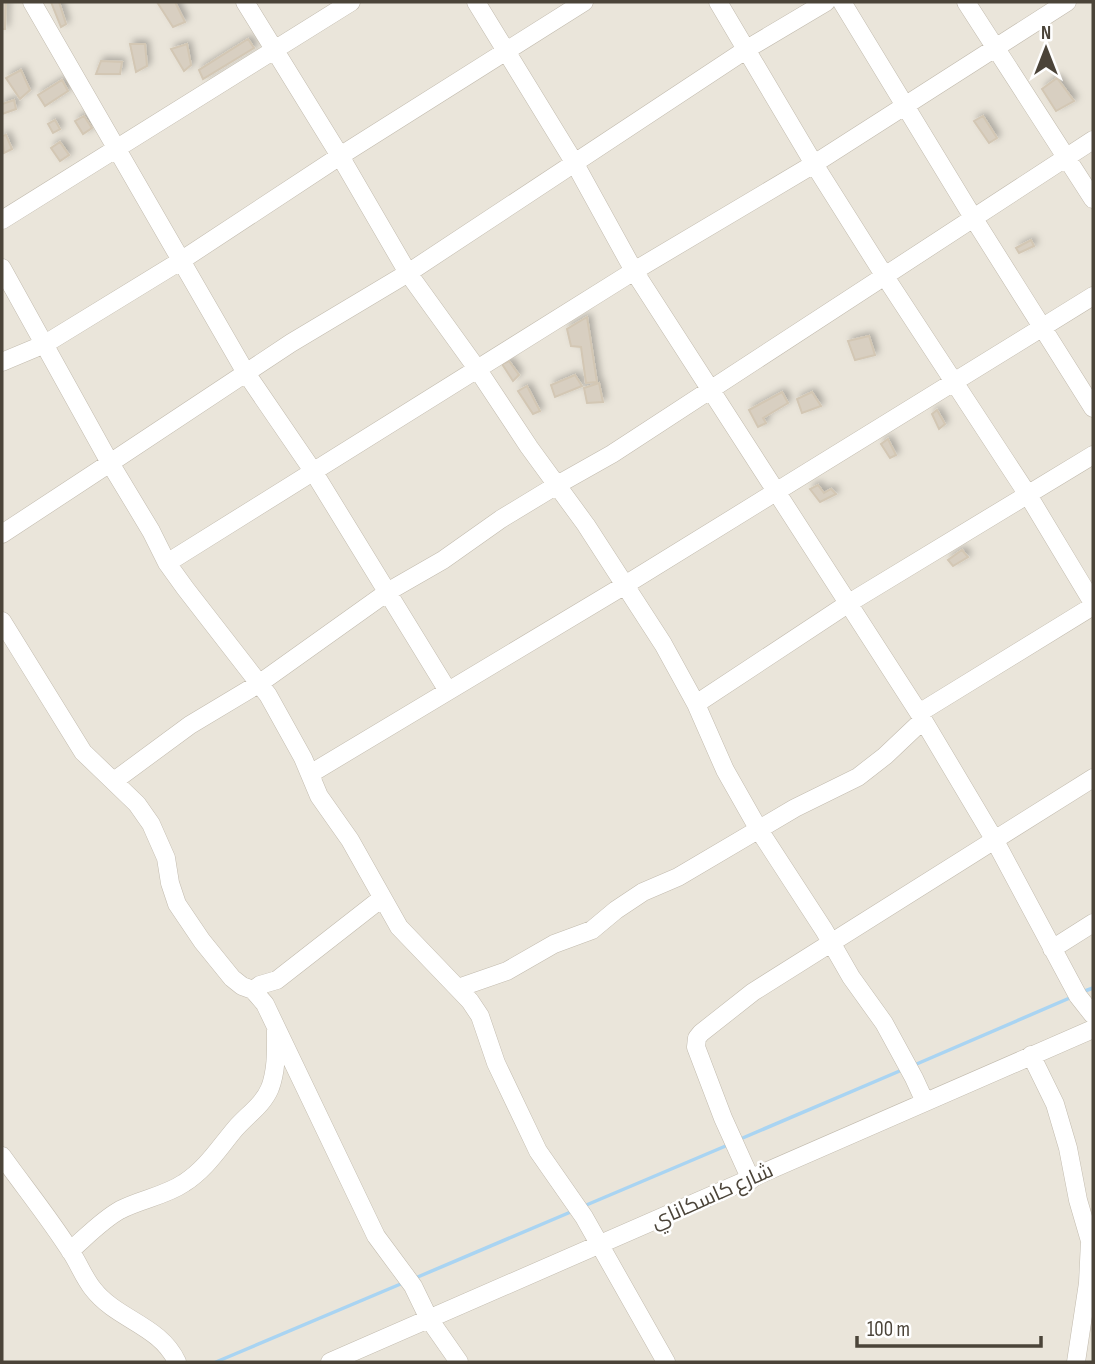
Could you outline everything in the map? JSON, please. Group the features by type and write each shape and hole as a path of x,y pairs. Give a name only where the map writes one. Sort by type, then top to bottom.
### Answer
{"street":[{"path":"32,2 246,373 313,471 448,691"},
{"path":"245,2 408,273 478,370 663,644 696,704 725,771 850,977 884,1023 925,1102"},
{"path":"2,220 351,2"},
{"path":"476,2 574,162 634,271 921,716 994,839 1078,996 1093,1015"},
{"path":"2,362 46,344 182,260 340,156 584,2"},
{"path":"458,988 507,971 554,944 592,930 643,892 678,877 795,808 858,777 885,756 921,716 1093,605 1028,495 814,164 718,2"},
{"path":"2,534 291,343 408,273 747,49 826,2"},
{"path":"842,2 1041,328 1093,408"},
{"path":"966,2 1093,199"},
{"path":"167,563 634,271 814,164 1067,2"},
{"path":"114,781 190,725 260,683 389,591 443,560 501,519 612,454 711,391 1093,140"},
{"path":"2,268 167,563 260,683 310,774 319,796 350,840 399,927 458,988 480,1016 496,1063 538,1151 584,1217 666,1362"},
{"path":"310,774 625,585 1093,296"},
{"path":"696,704 849,603 1093,455"},
{"path":"2,621 83,752 137,804 161,842 177,904 232,978 253,990 265,1004 376,1236 413,1286 429,1319 459,1362"},
{"path":"751,1180 706,1076 696,1047 697,1038 753,992 1093,778"},
{"path":"253,990 277,980 382,898"},
{"path":"1052,949 1093,923"},
{"path":"265,1004 277,980"},
{"path":"71,1251 99,1225 121,1210 185,1183 214,1158 235,1129 262,1102 269,1091 274,1073 276,1027"},
{"name":"شارع كاسكاناي","path":"330,1362 1093,1029"},
{"path":"1031,1055 1055,1104 1090,1241 1088,1283 1076,1362"},
{"path":"2,1156 71,1251 92,1288 106,1303 165,1342 177,1362"}],"shaded area":[{"path":"2,2 1093,2 1093,1362 2,1362"}],"building":[{"path":"2,2 6,2 5,29 2,29"},
{"path":"51,2 59,2 66,24 61,27"},
{"path":"157,2 175,2 185,22 173,27"},
{"path":"248,39 254,48 203,79 199,70"},
{"path":"130,44 145,44 147,66 136,72"},
{"path":"187,44 191,65 184,71 171,49"},
{"path":"101,61 122,62 120,74 96,74"},
{"path":"21,70 30,90 20,99 6,78"},
{"path":"1057,78 1074,101 1056,111 1042,89"},
{"path":"62,80 68,91 45,106 38,95"},
{"path":"14,100 16,109 2,114 2,104"},
{"path":"84,116 92,128 83,134 75,121"},
{"path":"983,116 997,138 989,143 974,121"},
{"path":"55,120 60,129 53,133 48,124"},
{"path":"6,135 12,149 4,153 2,136"},
{"path":"60,142 69,155 60,161 51,148"},
{"path":"1031,240 1034,246 1019,253 1016,248"},
{"path":"587,317 597,382 586,383 581,347 571,346 567,329"},
{"path":"869,336 875,355 855,360 848,341"},
{"path":"509,361 519,375 513,381 502,364"},
{"path":"575,375 582,386 555,397 551,385"},
{"path":"599,383 603,402 587,403 584,388"},
{"path":"527,386 540,411 533,414 518,391"},
{"path":"782,392 788,403 763,418 766,423 758,427 749,410"},
{"path":"812,392 821,406 802,413 797,399"},
{"path":"937,410 945,424 939,429 932,414"},
{"path":"888,439 896,455 890,458 881,444"},
{"path":"818,485 824,493 831,489 836,494 820,502 810,489"},
{"path":"962,550 968,557 953,566 948,560"}],"waterway":[{"path":"1082,992 1093,988"},
{"path":"912,1066 1072,997"},
{"path":"738,1140 902,1070"},
{"path":"584,1206 728,1145"},
{"path":"413,1279 573,1211"},
{"path":"216,1362 403,1283"}]}
